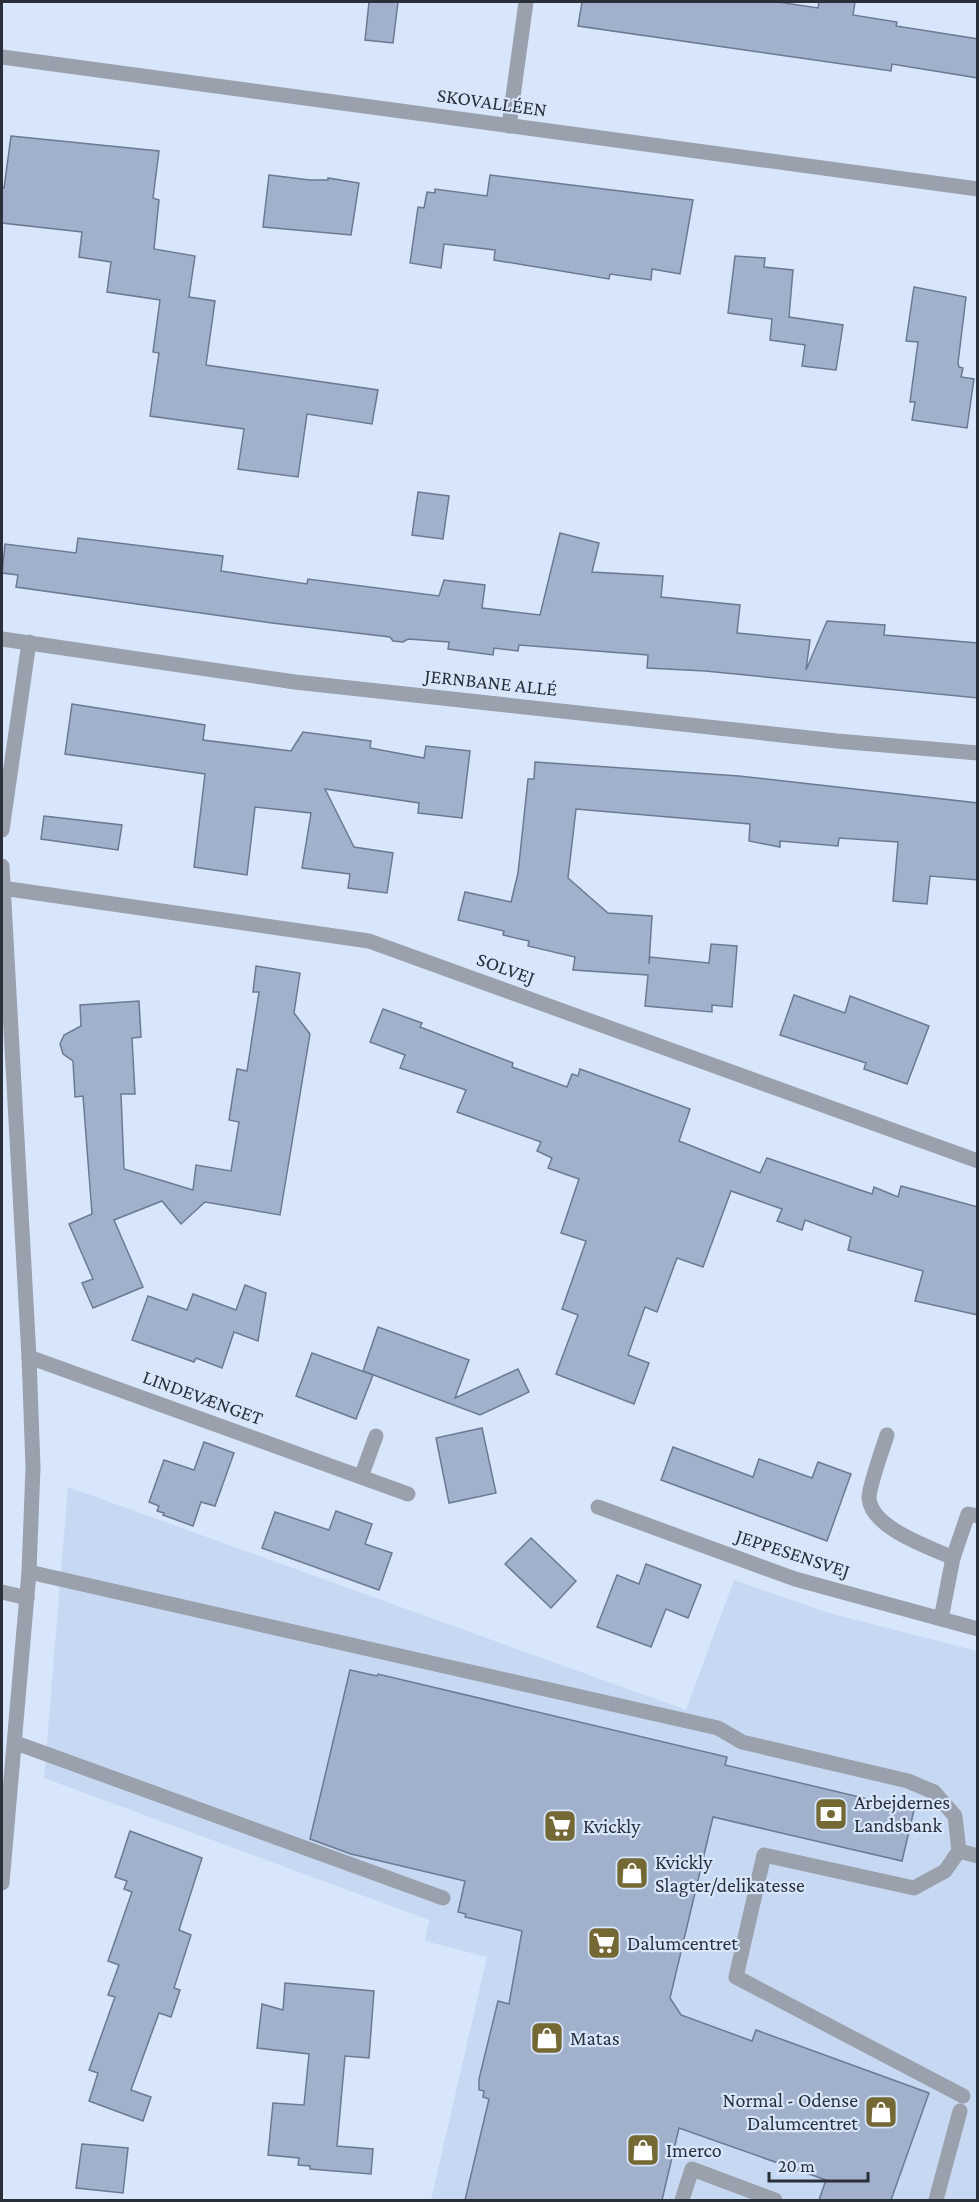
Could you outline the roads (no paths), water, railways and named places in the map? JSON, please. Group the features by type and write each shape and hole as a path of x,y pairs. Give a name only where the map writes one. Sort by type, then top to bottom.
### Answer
{"street":[{"path":"509,126 526,2"},
{"name":"SKOVALLÉEN","path":"2,57 978,189"},
{"name":"JERNBANE ALLÉ","path":"2,639 295,682 826,740 978,753"},
{"path":"2,830 30,642"},
{"path":"2,866 5,1008 29,1357 33,1467 29,1572 16,1743 2,1883"},
{"name":"SOLVEJ","path":"2,888 369,941 978,1161"},
{"name":"LINDEVÆNGET","path":"29,1357 408,1494"},
{"path":"887,1435 869,1497 876,1515 898,1533 953,1558"},
{"path":"362,1477 376,1436"},
{"name":"JEPPESENSVEJ","path":"598,1507 795,1578 978,1629"},
{"path":"941,1619 953,1558 968,1514 978,1516"},
{"path":"29,1572 718,1728 742,1742 908,1781 934,1792 955,1816 959,1851 945,1871 914,1888 764,1855 736,1977 961,2103 936,2200"},
{"path":"2,1592 27,1598"},
{"path":"16,1743 443,1898"},
{"path":"959,1851 978,1856"},
{"path":"682,2200 692,2169 775,2200"}],"place":[{"name":"Arbejdernes Landsbank","path":"831,1814"},
{"name":"Kvickly","path":"560,1826"},
{"name":"Kvickly Slagter/delikatesse","path":"632,1873"},
{"name":"Dalumcentret","path":"604,1943"},
{"name":"Matas","path":"547,2038"},
{"name":"Normal - Odense Dalumcentret","path":"881,2112"},
{"name":"Imerco","path":"643,2150"}]}
